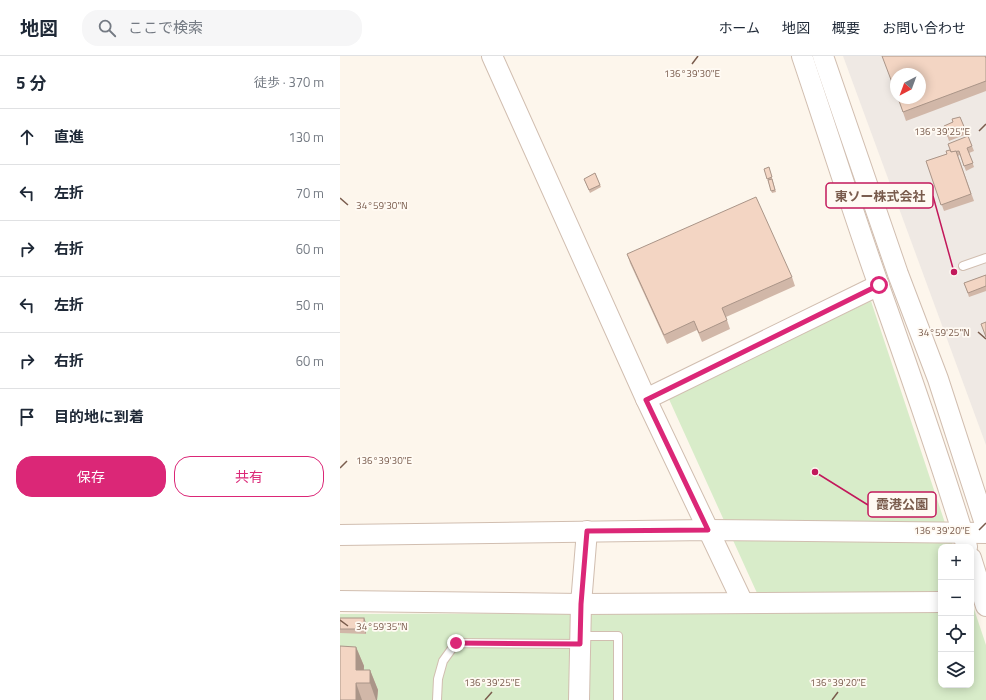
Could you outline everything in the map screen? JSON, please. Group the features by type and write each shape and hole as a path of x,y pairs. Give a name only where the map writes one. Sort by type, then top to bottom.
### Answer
{"street":[{"path":"492,56 646,400 742,603"},
{"path":"802,56 879,285 901,344 965,540"},
{"path":"823,56 898,274 938,379 986,527"},
{"path":"646,400 879,285"},
{"path":"340,535 708,530 965,540 986,533"},
{"path":"579,700 581,604 587,531"},
{"path":"974,572 981,603"},
{"path":"981,603 986,573"},
{"path":"340,602 581,604 938,602"}],"lane":[{"path":"963,266 986,258"},
{"path":"437,700 438,679 443,661 456,643 581,640 618,636 618,700"}],"shaded area":[{"path":"843,56 986,56 986,445"}],"green space":[{"path":"871,301 952,544 938,544 938,688 974,688 974,609 986,645 986,700 340,700 340,614 766,613 668,397"}],"building":[{"path":"882,56 985,56 986,58 986,81 926,103 926,68 890,68 890,77"},
{"path":"900,104 924,104 903,112"},
{"path":"960,117 965,129 947,136 944,126 953,122 952,119"},
{"path":"968,136 972,146 967,148 973,163 964,166 959,151 951,152 948,144"},
{"path":"950,150 951,152 956,151 971,194 941,205 926,161 947,154 946,151"},
{"path":"769,167 772,177 767,179 764,169"},
{"path":"595,173 600,185 589,190 584,179"},
{"path":"772,179 775,190 771,191 768,180"},
{"path":"756,197 792,277 722,308 727,320 699,333 694,321 664,335 627,254"},
{"path":"986,275 986,286 968,293 964,283"},
{"path":"986,322 986,337 981,324"},
{"path":"340,618 364,618 364,629 340,629"},
{"path":"340,646 356,647 356,670 370,670 370,683 356,683 356,700 340,700"}],"place":[{"name":"東ソー株式会社","path":"954,272"},
{"name":"霞港公園","path":"815,472"}],"route":[{"path":"456,643 580,644 581,604 587,531 708,530 646,400 879,285"}]}
